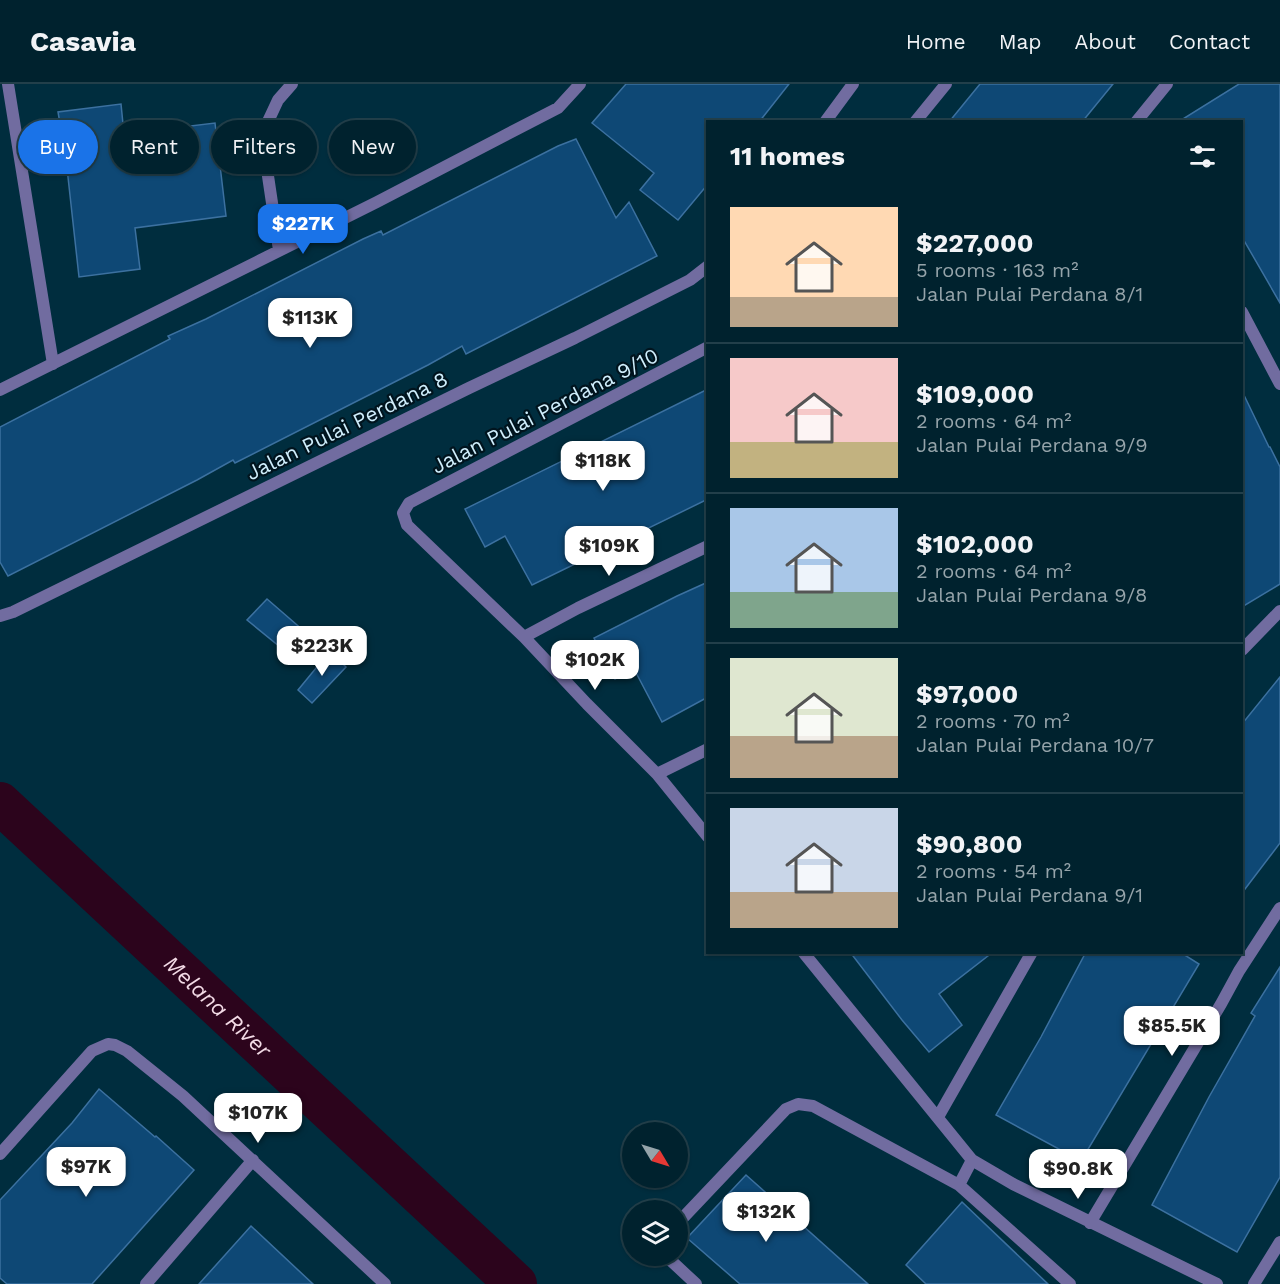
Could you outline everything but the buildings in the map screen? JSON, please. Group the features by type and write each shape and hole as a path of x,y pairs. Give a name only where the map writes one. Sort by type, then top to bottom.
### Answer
{"street":[{"path":"8,84 53,364"},
{"path":"279,250 268,177 264,130 278,100 292,84"},
{"path":"0,390 388,197 558,108 580,84"},
{"path":"826,120 853,84"},
{"path":"917,120 946,84"},
{"path":"1138,120 1167,84"},
{"name":"Jalan Pulai Perdana 8","path":"0,616 13,612 596,327 690,280 706,268"},
{"path":"1243,314 1280,384"},
{"name":"Jalan Pulai Perdana 9/10","path":"524,637 407,525 404,513 409,503 706,348"},
{"path":"706,547 578,608 524,637 657,774 706,835"},
{"path":"1243,649 1280,611"},
{"path":"657,774 706,750"},
{"path":"1090,1223 1239,971 1280,908"},
{"path":"805,954 972,1160 1013,1185 1217,1284"},
{"path":"938,1117 1030,954"},
{"path":"0,1154 92,1052 108,1044 115,1046 127,1051 183,1096 385,1284"},
{"path":"688,1213 786,1109 798,1104 813,1106 958,1185 1070,1284"},
{"path":"146,1284 253,1160"},
{"path":"958,1185 972,1160"},
{"path":"1254,1284 1280,1242"},
{"path":"677,1266 696,1284"}],"waterway":[{"name":"Melana River","path":"0,803 516,1284"}]}
